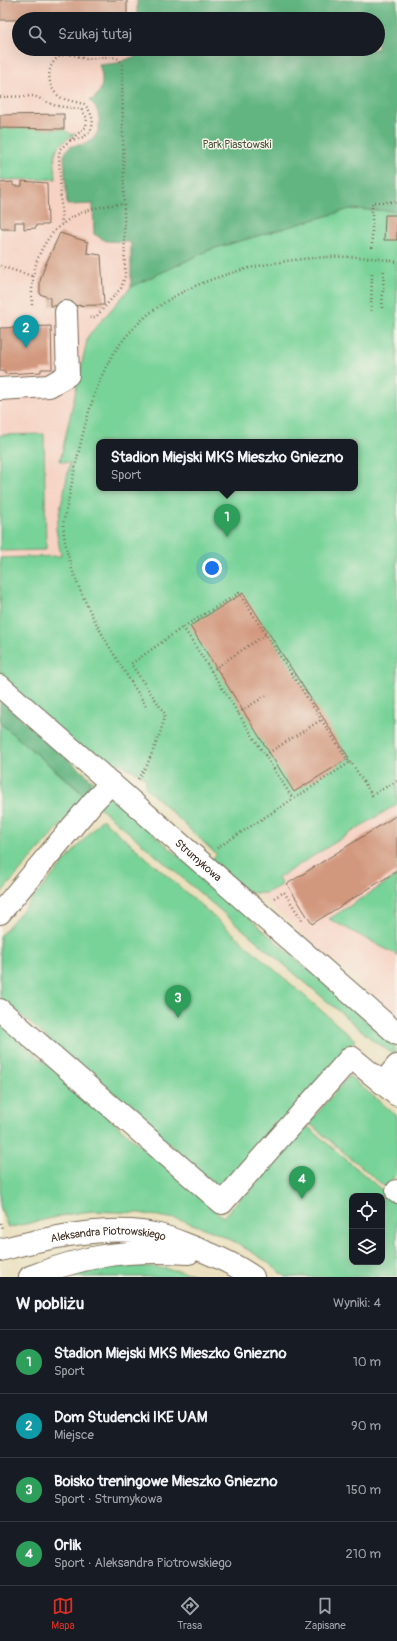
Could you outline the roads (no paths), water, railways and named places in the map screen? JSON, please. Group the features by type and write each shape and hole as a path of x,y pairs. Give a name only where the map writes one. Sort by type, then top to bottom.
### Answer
{"street":[{"path":"0,389 49,386 68,375 66,316"},
{"name":"Strumykowa","path":"0,686 397,1034"},
{"path":"0,913 93,802 111,783"},
{"path":"0,1010 222,1203 350,1057 390,1089 397,1066"},
{"name":"Aleksandra Piotrowskiego","path":"0,1250 54,1238 119,1231 159,1234 214,1255 253,1277"},
{"name":"Aleksandra Piotrowskiego","path":"30,1277 58,1266 94,1256 159,1251 214,1255"}],"place":[{"name":"Dom Studencki IKE UAM","path":"26,348"},
{"name":"Stadion Miejski MKS Mieszko Gniezno","path":"227,537"},
{"name":"Boisko treningowe Mieszko Gniezno","path":"178,1018"},
{"name":"Orlik","path":"302,1199"}],"park label":[{"name":"Park Piastowski","path":"237,144"}]}
